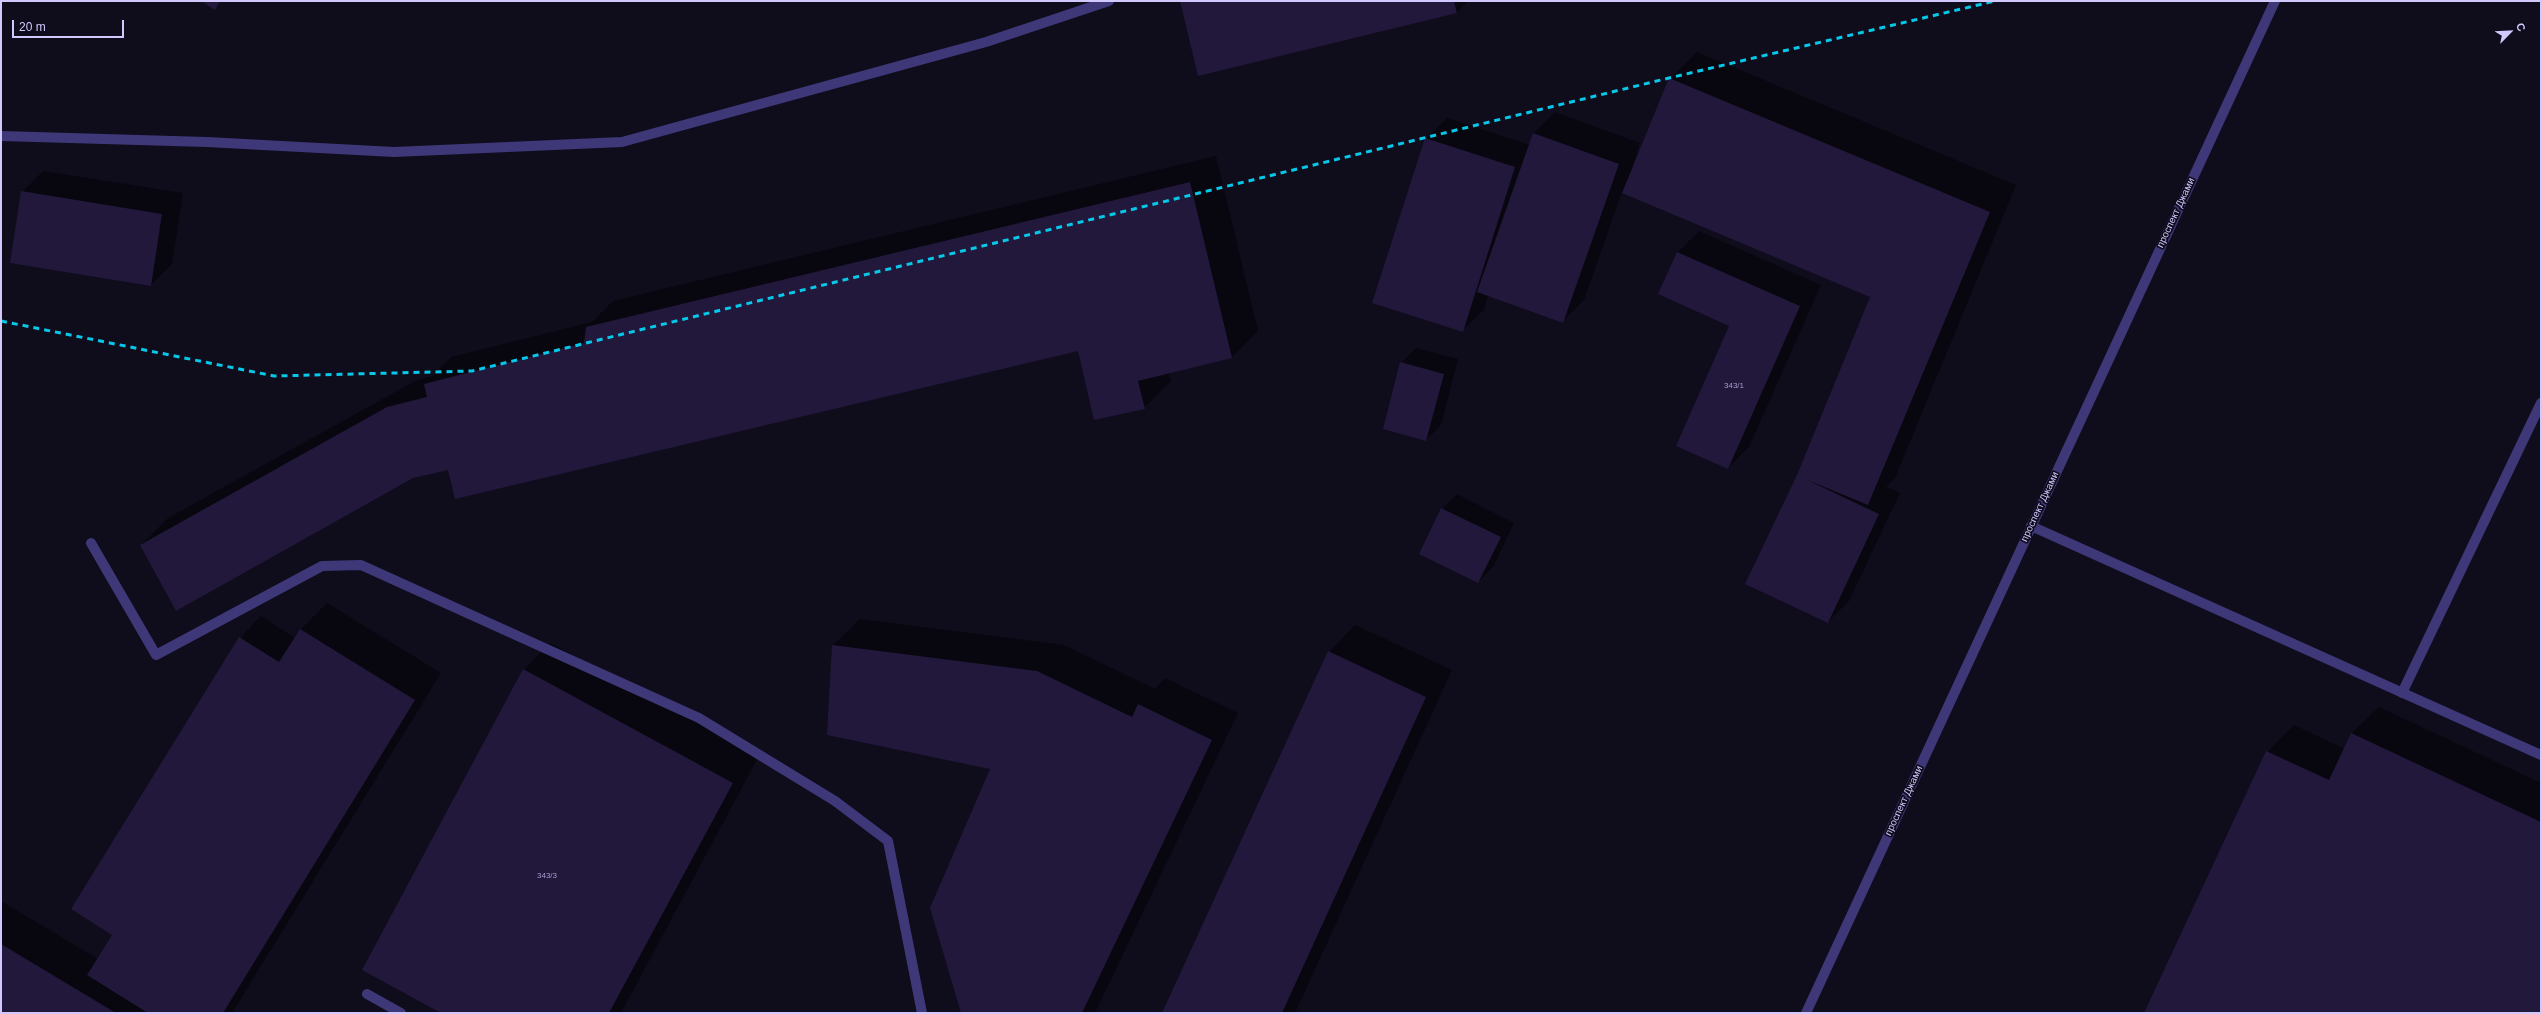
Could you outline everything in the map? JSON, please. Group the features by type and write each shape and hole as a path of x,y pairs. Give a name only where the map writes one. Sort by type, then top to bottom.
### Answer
{"street":[{"path":"1,136 207,142 394,152 622,142 986,42 1109,1"},
{"name":"проспект Джами","path":"1806,1013 2275,1"},
{"path":"2402,693 2541,403"},
{"path":"2031,526 2541,755"},
{"path":"91,543 156,655 322,566 361,565 699,718 836,801 888,841 922,1013"},
{"path":"367,994 401,1013"}],"building":[{"path":"201,1 220,1 215,10"},
{"path":"1180,1 1454,1 1457,13 1198,76"},
{"path":"1669,78 1990,212 1868,505 1805,479 1879,514 1828,623 1745,584 1797,475 1870,297 1622,193"},
{"path":"1533,133 1619,164 1563,323 1477,292"},
{"path":"1425,138 1515,167 1463,332 1372,303"},
{"path":"1190,182 1232,358 1138,381 1145,409 1094,420 1078,351 455,499 448,470 413,478 176,611 140,545 387,407 427,397 424,384 584,343 586,327"},
{"path":"21,191 162,214 151,286 10,263"},
{"path":"1677,252 1800,306 1728,469 1676,446 1729,326 1658,294"},
{"path":"1400,362 1444,374 1426,441 1383,429"},
{"path":"1441,508 1501,537 1478,583 1419,554"},
{"path":"300,629 415,700 223,1013 148,1013 87,975 112,935 71,909 239,637 279,662"},
{"path":"832,645 1037,671 1132,717 1138,704 1212,740 1082,1013 961,1013 930,908 990,769 827,735"},
{"path":"1328,651 1426,697 1282,1013 1162,1013"},
{"path":"523,669 733,783 609,1013 441,1013 362,970"},
{"path":"2351,733 2541,822 2541,1013 2144,1013 2266,751 2329,780"},
{"path":"1,944 116,1013 1,1013"}],"railway":[{"path":"1,321 274,376 472,371 1669,78 1995,1"}]}
